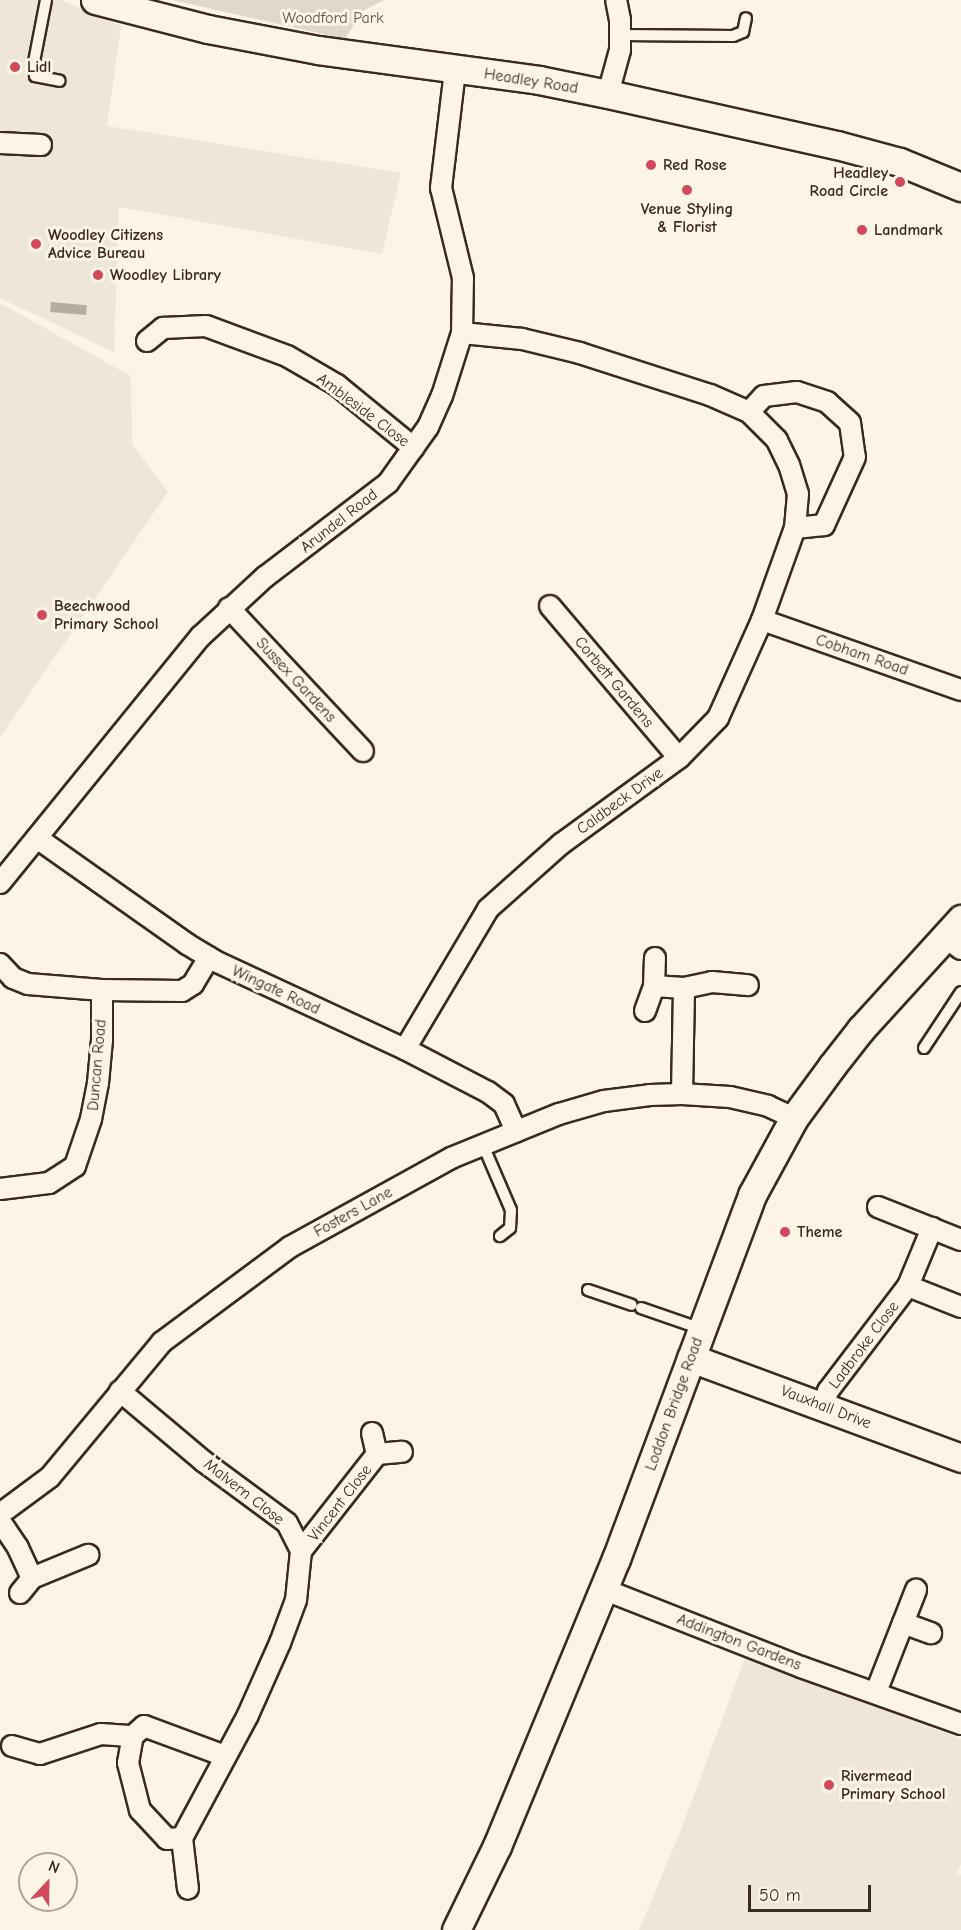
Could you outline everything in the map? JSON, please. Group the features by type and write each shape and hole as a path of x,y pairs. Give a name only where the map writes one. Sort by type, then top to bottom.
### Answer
{"street":[{"name":"Headley Road","path":"95,0 207,29 358,57 539,80 608,94 848,148 900,162 961,187"},
{"path":"608,94 620,50 616,0"},
{"name":"Arundel Road","path":"0,884 201,636 229,608 388,483 414,448 442,396 462,333 463,278 441,188 455,70"},
{"path":"0,143 41,145"},
{"name":"Ambleside Close","path":"147,340 164,328 206,326 287,356 337,385 414,448"},
{"name":"Caldbeck Drive","path":"405,1049 488,909 561,844 679,758 718,718 762,620 795,528 798,494 789,465 777,440 749,412 710,394 580,353 522,339 462,333"},
{"path":"749,412 764,396 797,392 827,402 850,423 855,457 824,525 795,528"},
{"name":"Corbett Gardens","path":"550,606 679,758"},
{"name":"Sussex Gardens","path":"229,608 363,751"},
{"name":"Cobham Road","path":"762,620 961,690"},
{"name":"Wingate Road","path":"37,838 209,957 264,986 405,1049 488,1092 504,1104 516,1131"},
{"name":"Loddon Bridge Road","path":"456,1930 497,1846 603,1588 752,1195 794,1118 861,1029 956,935"},
{"path":"0,964 13,978 28,984 102,990 182,991 193,984 209,957"},
{"path":"645,1011 654,986 655,958"},
{"path":"654,986 684,988 712,982 748,985"},
{"path":"682,1094 684,988"},
{"name":"Duncan Road","path":"0,1189 49,1183 75,1166 92,1119 98,1083 102,1040 102,990"},
{"name":"Fosters Lane","path":"0,1514 50,1477 162,1342 290,1247 451,1158 559,1114 604,1101 682,1094 730,1097 754,1102 794,1118"},
{"path":"878,1207 961,1240"},
{"name":"Ladbroke Close","path":"823,1405 828,1391 908,1286 932,1228"},
{"name":"Ladbroke Close","path":"908,1286 961,1307"},
{"name":"Vauxhall Drive","path":"691,1358 961,1458"},
{"name":"Malvern Close","path":"120,1391 204,1461 287,1523 301,1551"},
{"name":"Vincent Close","path":"372,1433 377,1454"},
{"name":"Vincent Close","path":"301,1551 377,1454 402,1452"},
{"path":"0,1521 18,1548 26,1586 88,1555"},
{"path":"188,1889 182,1838 207,1796 225,1756 248,1715 280,1643 296,1600 301,1551"},
{"name":"Addington Gardens","path":"603,1588 801,1667 961,1724"},
{"path":"876,1692 916,1590"},
{"path":"903,1623 931,1633"},
{"path":"182,1838 167,1839 140,1810 128,1763 133,1736 144,1726 225,1756"},
{"path":"12,1746 40,1754 101,1734 133,1736"}],"lane":[{"path":"46,0 34,62 35,76 60,81"},
{"path":"620,34 733,36 743,32 746,18"},
{"path":"924,1048 961,992"},
{"path":"483,1145 512,1210 510,1228 500,1236"},
{"path":"588,1290 702,1329"}],"shaded area":[{"path":"0,0 61,0 121,26 107,126 401,173 382,254 119,207 114,352 0,298"},
{"path":"51,302 87,305 86,315 50,312"},
{"name":"Beechwood Primary School","path":"0,303 131,376 132,444 168,492 0,737"},
{"name":"Rivermead Primary School","path":"745,1658 961,1739 961,1864 957,1873 961,1875 961,1930 639,1930 681,1830"}],"green space":[{"name":"Woodford Park","path":"172,0 385,0 364,10 345,39"}],"place":[{"name":"Lidl","path":"15,67"},
{"name":"Red Rose","path":"651,165"},
{"name":"Headley Road Circle","path":"900,182"},
{"name":"Venue Styling & Florist","path":"687,190"},
{"name":"Landmark","path":"862,230"},
{"name":"Woodley Citizens Advice Bureau","path":"36,244"},
{"name":"Woodley Library","path":"98,275"},
{"name":"Beechwood Primary School","path":"42,615"},
{"name":"Theme","path":"785,1232"},
{"name":"Rivermead Primary School","path":"829,1785"}]}
